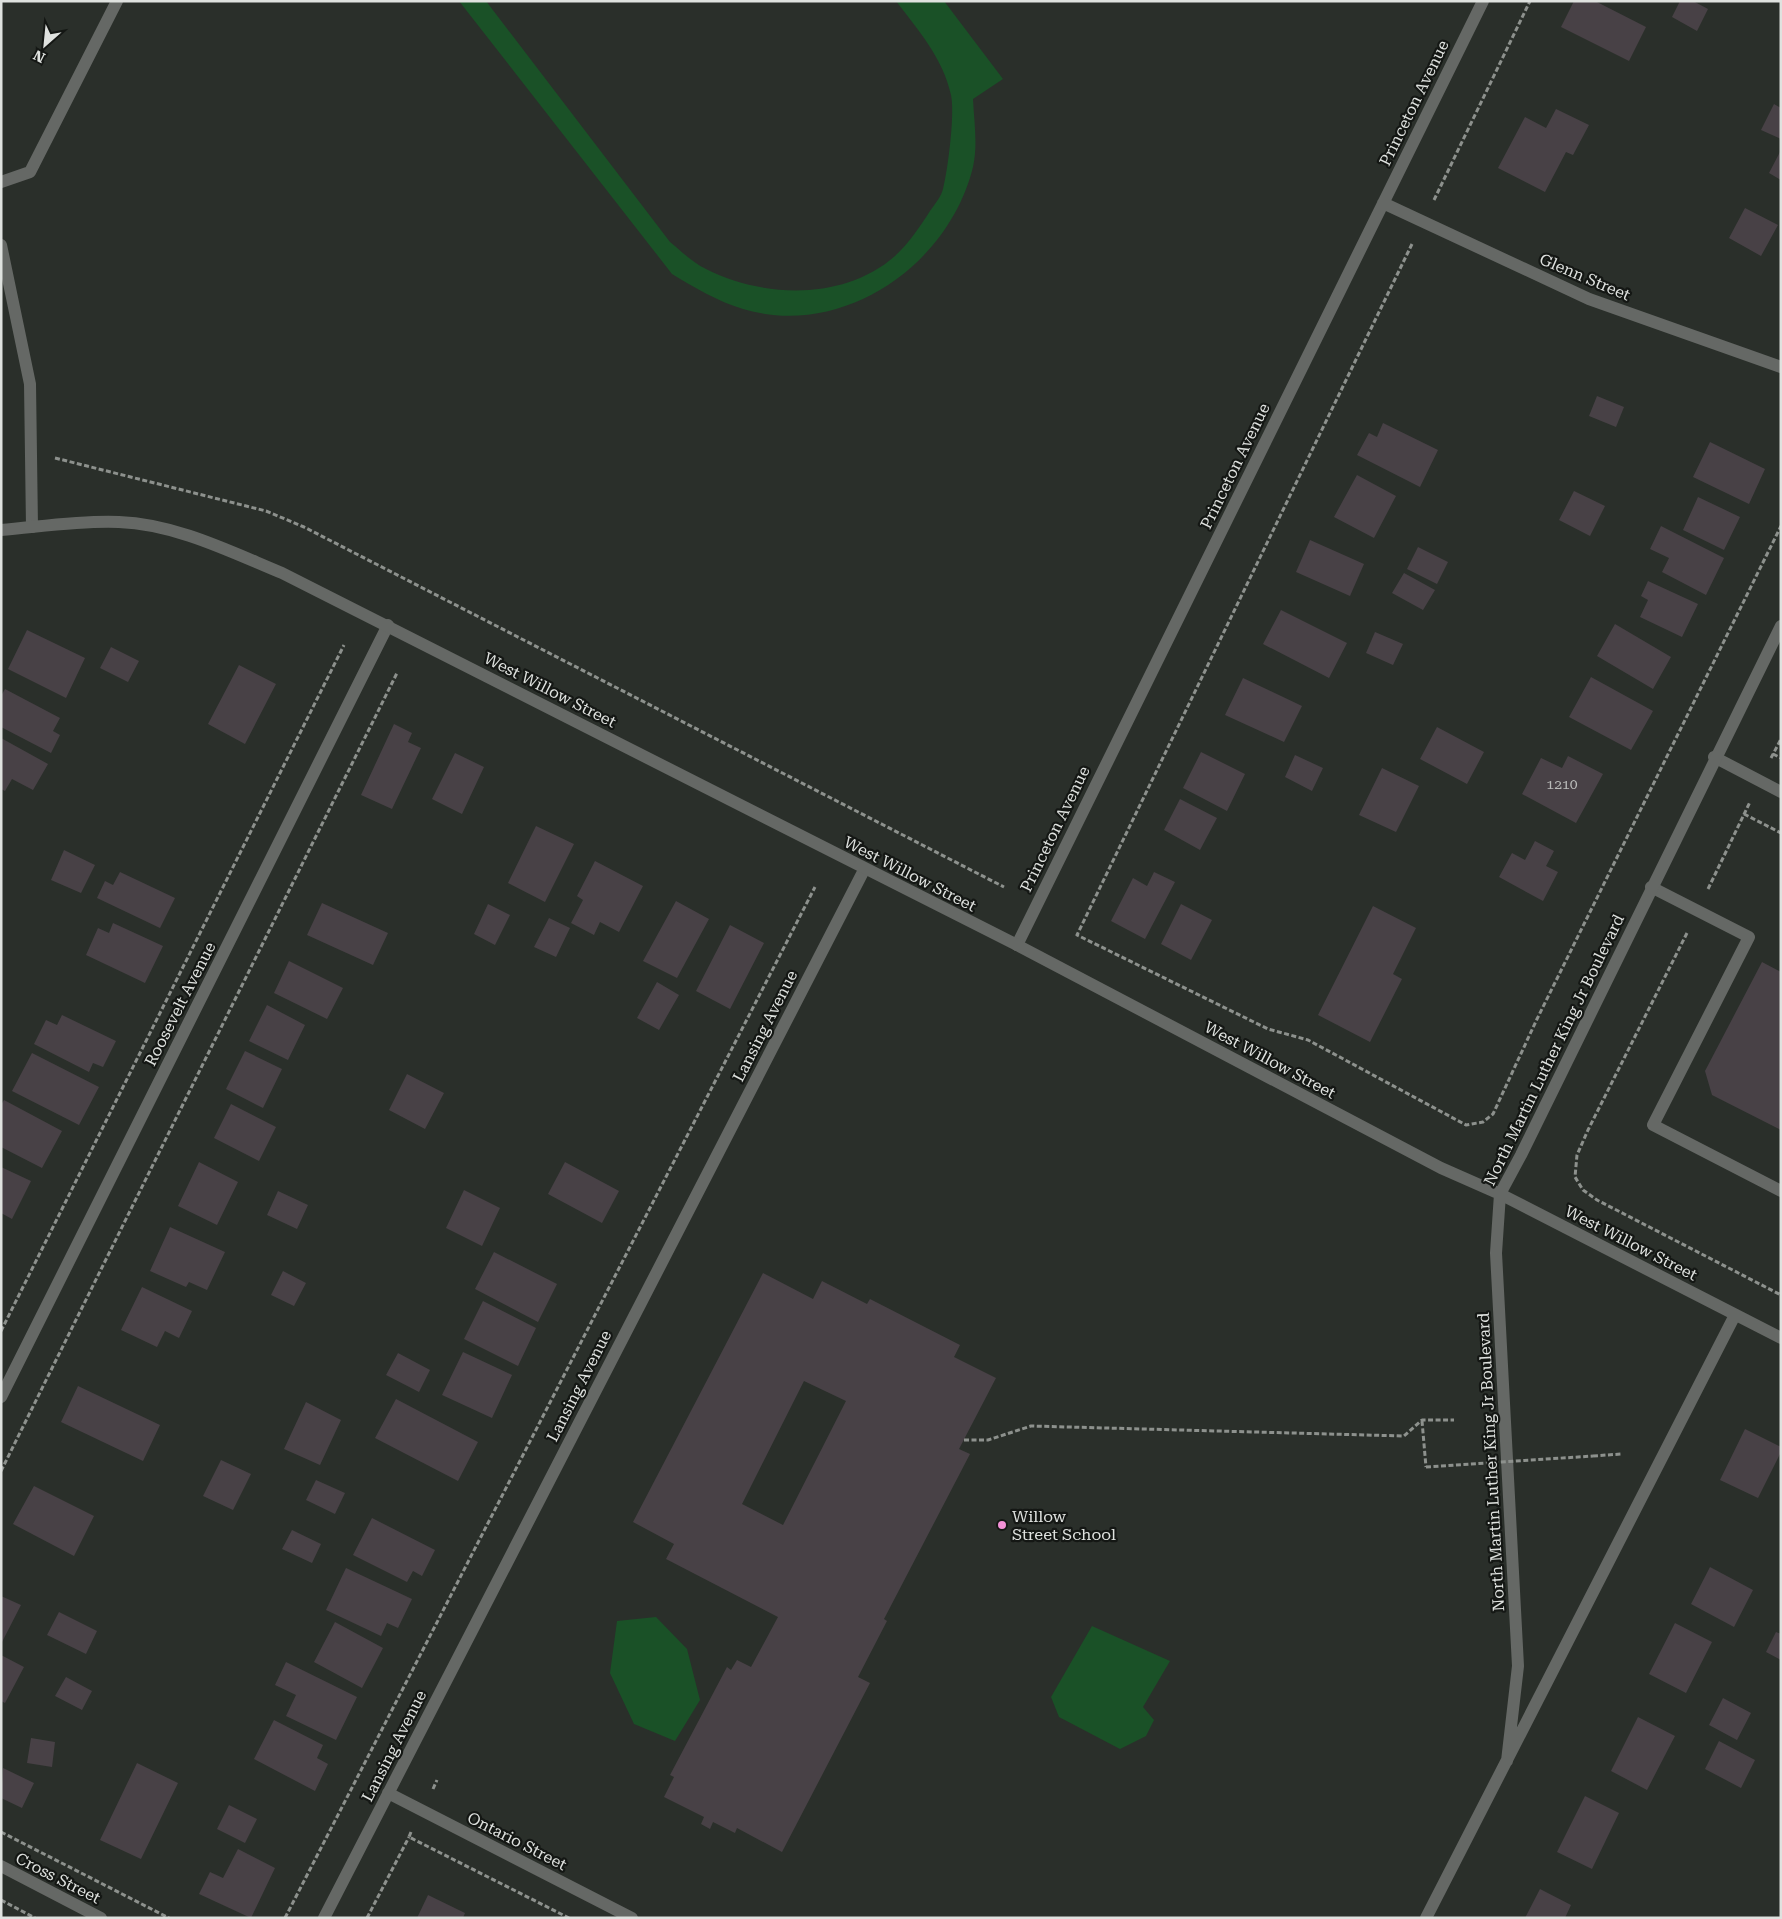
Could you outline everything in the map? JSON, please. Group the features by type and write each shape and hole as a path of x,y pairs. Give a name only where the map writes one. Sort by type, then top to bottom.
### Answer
{"street":[{"path":"1,182 30,172 117,1"},
{"name":"Princeton Avenue","path":"1016,946 1482,1"},
{"name":"Glenn Street","path":"1383,203 1589,299 1781,367"},
{"path":"1,245 30,384 32,527"},
{"name":"West Willow Street","path":"1,530 119,522 160,527 201,540 282,573 388,625 864,870 1016,946 1441,1168 1500,1194 1781,1338"},
{"name":"Roosevelt Avenue","path":"1,1397 388,625"},
{"name":"North Martin Luther King Jr Boulevard","path":"1507,1761 1518,1666 1496,1253 1500,1194 1521,1155 1714,757 1781,626"},
{"path":"1714,757 1781,792"},
{"name":"Lansing Avenue","path":"324,1918 864,870"},
{"path":"1651,887 1749,938 1653,1125 1781,1191"},
{"name":"North Martin Luther King Jr Boulevard","path":"1426,1918 1735,1315"},
{"name":"Ontario Street","path":"388,1793 632,1918"},
{"name":"Cross Street","path":"1,1866 101,1918"}],"path":[{"path":"1530,1 1076,935 1268,1029 1308,1040 1466,1125 1483,1122 1493,1114 1546,1001 1781,526"},
{"path":"32,456 55,458 266,511 304,527 1004,887"},
{"path":"1,1331 344,645"},
{"path":"1,1471 397,673"},
{"path":"1773,754 1781,758"},
{"path":"1744,814 1781,833"},
{"path":"285,1918 815,887"},
{"path":"1625,1058 1577,1155 1575,1176 1583,1190 1597,1200 1781,1295"},
{"path":"1422,1420 1426,1467 1620,1454"},
{"path":"964,1440 988,1440 1031,1426 1404,1436 1422,1420 1454,1420"},
{"path":"1,1832 169,1918"},
{"path":"367,1918 409,1836"},
{"path":"1,1900 35,1918"}],"green space":[{"path":"459,1 486,1 670,242 706,269 728,279 752,286 803,290 828,288 852,281 875,271 905,246 942,192 950,142 951,95 942,69 929,45 896,1 944,1 1003,79 973,99 975,142 973,167 960,202 941,235 916,263 886,286 853,303 818,313 781,316 733,306 706,294 672,274"},
{"path":"656,1617 687,1649 700,1700 675,1741 634,1724 610,1673 617,1621"},
{"path":"1092,1626 1170,1661 1143,1707 1154,1720 1146,1736 1120,1749 1059,1717 1051,1697"}],"building":[{"path":"1574,1 1595,1 1646,27 1629,61 1561,27"},
{"path":"1680,1 1693,1 1708,9 1697,31 1672,17"},
{"path":"1774,104 1781,108 1781,139 1761,130"},
{"path":"1556,109 1589,125 1573,155 1566,152 1545,192 1498,168 1525,117 1546,128"},
{"path":"1781,150 1781,180 1769,173"},
{"path":"1745,208 1778,225 1761,256 1729,238"},
{"path":"1597,396 1624,407 1616,427 1589,416"},
{"path":"1383,423 1438,450 1420,487 1357,455 1369,433 1377,437"},
{"path":"1710,442 1765,469 1749,504 1693,477"},
{"path":"1357,475 1396,496 1374,538 1334,517"},
{"path":"1574,491 1605,506 1590,536 1559,520"},
{"path":"1698,497 1740,517 1724,550 1683,530"},
{"path":"1661,526 1724,558 1706,595 1662,572 1669,558 1650,549"},
{"path":"1310,540 1364,564 1350,596 1296,572"},
{"path":"1418,547 1448,562 1437,584 1407,569"},
{"path":"1404,573 1435,590 1423,610 1392,593"},
{"path":"1648,581 1698,604 1682,637 1640,617 1648,600 1641,596"},
{"path":"1281,610 1347,643 1329,678 1263,644"},
{"path":"1615,624 1671,657 1653,689 1597,656"},
{"path":"27,630 85,658 66,698 8,669"},
{"path":"1375,632 1403,644 1393,665 1366,653"},
{"path":"111,647 139,661 128,682 100,668"},
{"path":"239,665 276,684 245,744 208,724"},
{"path":"1591,677 1653,711 1631,750 1569,717"},
{"path":"1243,678 1302,706 1284,742 1225,715"},
{"path":"5,689 60,718 53,731 60,735 51,753 1,727 1,696"},
{"path":"394,724 412,733 408,742 421,748 392,809 361,795"},
{"path":"1437,727 1484,752 1467,784 1420,759"},
{"path":"1,738 48,764 33,790 12,779 5,791 1,789"},
{"path":"1201,752 1245,774 1227,811 1183,788"},
{"path":"455,753 484,767 462,814 432,799"},
{"path":"1295,755 1323,768 1312,791 1285,777"},
{"path":"1568,756 1603,774 1576,823 1522,794 1541,758 1562,768"},
{"path":"1382,768 1419,786 1396,832 1359,815"},
{"path":"1180,799 1217,818 1200,850 1164,830"},
{"path":"536,826 574,844 545,902 508,883"},
{"path":"1535,841 1554,851 1546,866 1558,872 1543,901 1499,877 1512,853 1525,860"},
{"path":"64,850 95,865 81,893 51,880"},
{"path":"595,861 643,886 619,932 600,922 594,935 571,923 583,900 577,896"},
{"path":"120,872 175,898 160,928 97,898 105,881 113,885"},
{"path":"1154,872 1175,882 1145,939 1111,921 1133,878 1147,886"},
{"path":"676,901 709,919 677,978 643,961"},
{"path":"322,903 388,933 373,965 307,935"},
{"path":"488,904 510,915 495,945 474,934"},
{"path":"1181,904 1212,920 1191,960 1161,944"},
{"path":"1373,906 1416,928 1393,974 1402,979 1370,1042 1318,1015"},
{"path":"549,918 570,928 556,957 534,947"},
{"path":"113,923 163,946 145,983 86,955 98,928 109,933"},
{"path":"730,925 764,943 730,1009 696,991"},
{"path":"289,961 343,988 327,1019 274,993"},
{"path":"1762,962 1781,972 1781,1130 1712,1095 1705,1071"},
{"path":"657,982 679,995 659,1030 637,1018"},
{"path":"267,1005 305,1025 288,1060 249,1041"},
{"path":"62,1015 116,1041 103,1067 93,1063 89,1072 34,1044 46,1020 57,1025"},
{"path":"245,1051 282,1069 263,1108 226,1089"},
{"path":"32,1053 99,1087 79,1125 12,1091"},
{"path":"407,1074 444,1093 425,1129 389,1110"},
{"path":"4,1100 62,1131 42,1168 1,1147 1,1105"},
{"path":"231,1104 276,1127 259,1161 214,1138"},
{"path":"199,1162 238,1182 217,1225 178,1206"},
{"path":"565,1162 619,1191 602,1223 548,1194"},
{"path":"1,1167 31,1181 12,1219 1,1213"},
{"path":"464,1190 500,1208 482,1246 446,1228"},
{"path":"278,1191 308,1205 297,1229 267,1215"},
{"path":"170,1227 225,1252 207,1290 189,1282 186,1287 150,1271"},
{"path":"494,1252 557,1284 538,1322 475,1289"},
{"path":"283,1271 306,1283 294,1306 271,1295"},
{"path":"763,1273 813,1299 822,1281 867,1304 870,1299 960,1345 954,1357 996,1378 959,1449 970,1454 884,1619 887,1621 858,1677 870,1683 782,1852 737,1828 735,1833 713,1822 710,1829 701,1824 704,1817 664,1797 674,1777 670,1775 727,1667 731,1670 737,1660 751,1667 778,1617 666,1559 674,1544 633,1522","holes":["804,1381 846,1401 783,1525 742,1504"]},
{"path":"142,1287 192,1311 179,1338 165,1331 157,1347 121,1330"},
{"path":"483,1301 536,1328 518,1366 464,1339"},
{"path":"463,1352 512,1375 492,1418 442,1395"},
{"path":"398,1353 430,1370 419,1392 386,1375"},
{"path":"78,1386 160,1425 143,1461 61,1422"},
{"path":"396,1399 478,1442 458,1481 375,1438"},
{"path":"306,1402 341,1420 320,1465 284,1449"},
{"path":"1745,1429 1781,1447 1781,1452 1758,1498 1720,1480"},
{"path":"221,1460 251,1474 233,1510 203,1496"},
{"path":"316,1480 345,1493 335,1514 306,1500"},
{"path":"34,1486 94,1516 74,1556 13,1524"},
{"path":"372,1518 435,1550 422,1576 413,1571 407,1582 353,1555"},
{"path":"292,1530 321,1544 312,1563 282,1549"},
{"path":"1710,1567 1753,1590 1734,1627 1691,1604"},
{"path":"346,1568 412,1599 398,1628 387,1623 381,1636 326,1610"},
{"path":"1,1596 21,1605 1,1644"},
{"path":"59,1612 97,1631 86,1654 47,1635"},
{"path":"335,1622 383,1648 362,1688 314,1662"},
{"path":"1675,1623 1712,1642 1686,1693 1649,1674"},
{"path":"1776,1632 1781,1634 1781,1660 1766,1652"},
{"path":"1,1655 24,1667 5,1703 1,1701"},
{"path":"286,1662 357,1697 336,1740 286,1716 296,1695 275,1685"},
{"path":"66,1677 92,1691 82,1710 55,1696"},
{"path":"1723,1698 1751,1713 1737,1740 1709,1725"},
{"path":"1638,1717 1675,1736 1647,1790 1611,1771"},
{"path":"274,1720 323,1745 317,1758 328,1764 315,1791 254,1759"},
{"path":"31,1738 55,1742 52,1767 27,1763"},
{"path":"1719,1741 1755,1760 1741,1788 1705,1769"},
{"path":"137,1763 178,1783 141,1859 100,1840"},
{"path":"3,1768 34,1783 22,1808 1,1798"},
{"path":"1585,1796 1619,1813 1592,1869 1557,1852"},
{"path":"229,1805 257,1819 245,1843 217,1829"},
{"path":"238,1849 275,1868 251,1918 199,1894 210,1872 223,1878"},
{"path":"1540,1889 1571,1905 1565,1918 1525,1918"},
{"path":"428,1895 465,1913 463,1918 417,1918"}],"place":[{"name":"Willow Street School","path":"1002,1525"}]}
